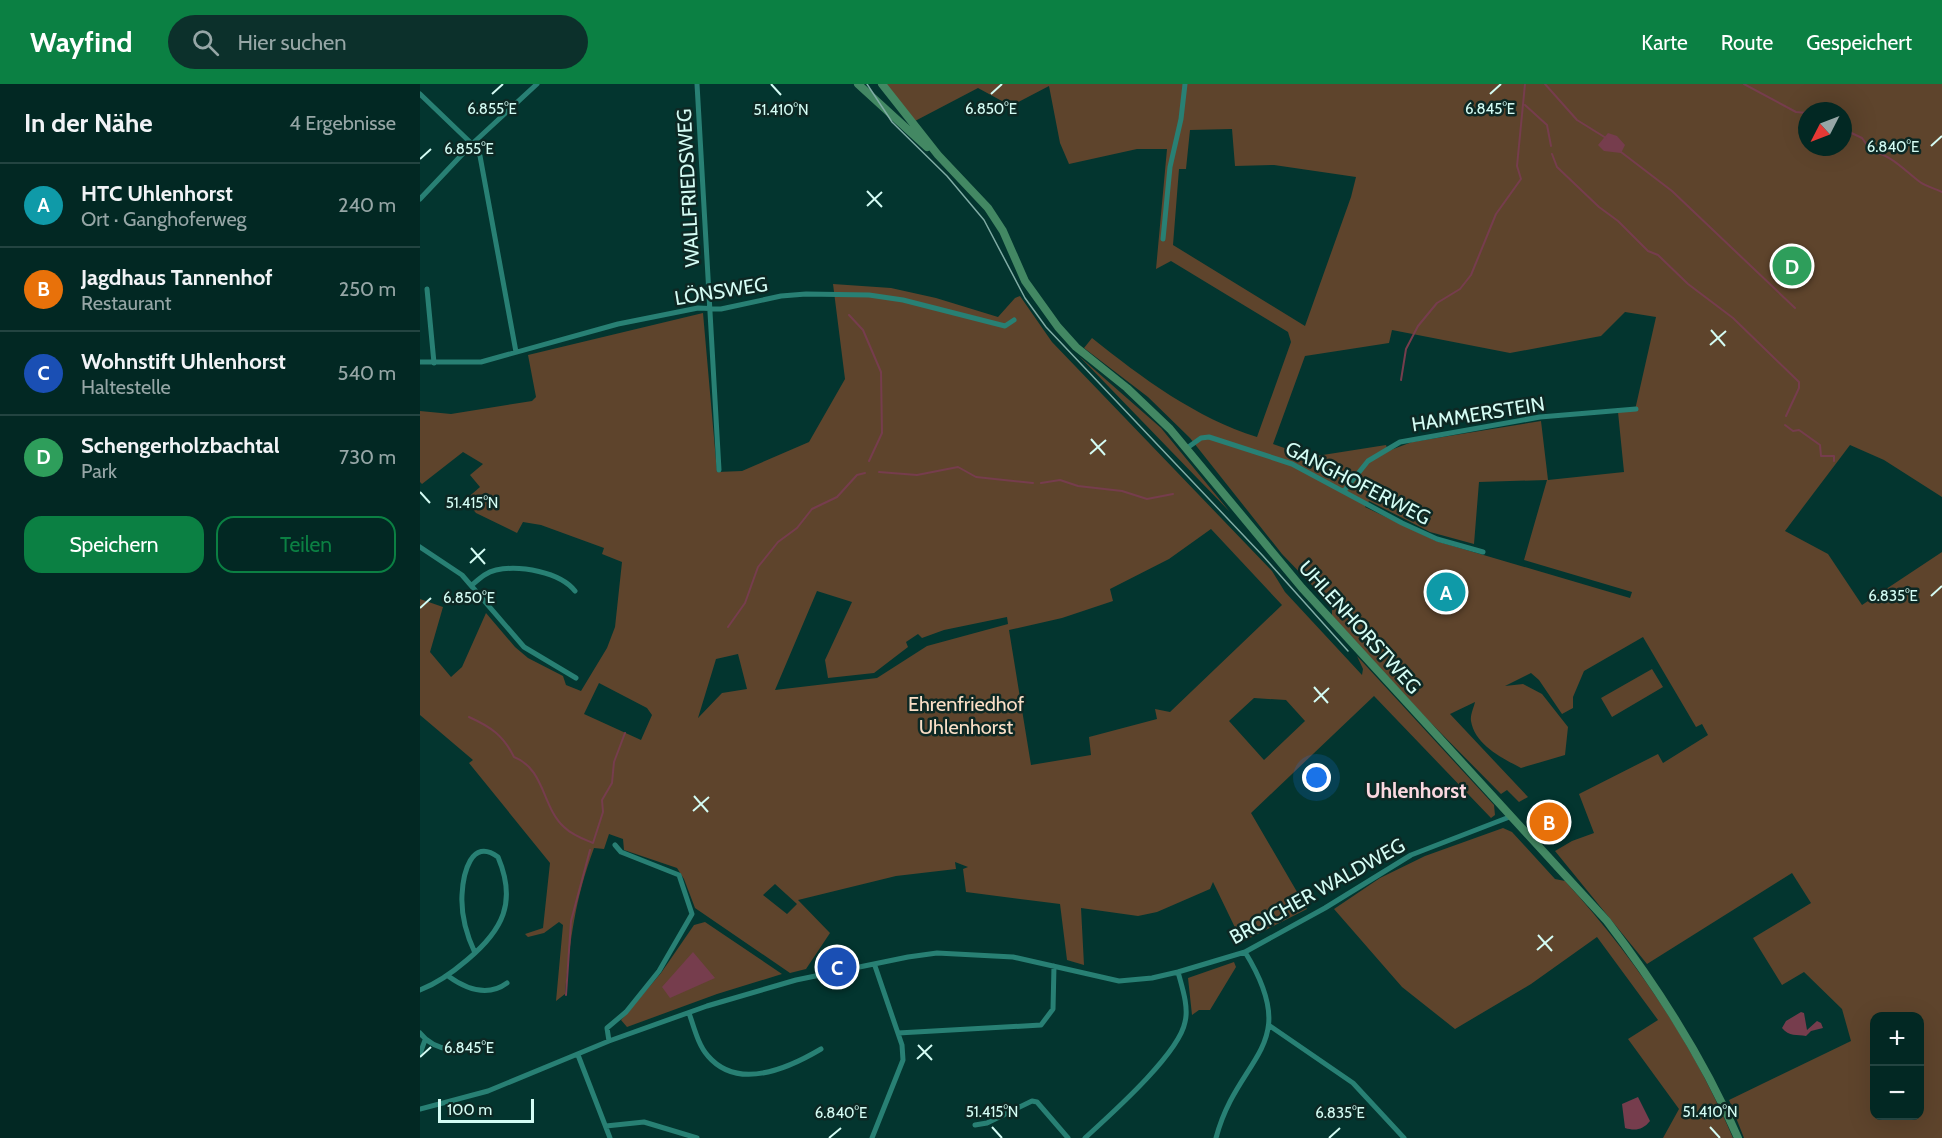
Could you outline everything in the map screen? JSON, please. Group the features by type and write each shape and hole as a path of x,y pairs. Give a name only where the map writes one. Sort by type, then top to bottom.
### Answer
{"main road":[{"name":"UHLENHORSTWEG","path":"858,84 938,155 975,192 995,218 1025,280 1058,327 1076,347 1144,403 1186,448 1302,588 1607,921 1651,978 1702,1062 1738,1138"},
{"name":"UHLENHORSTWEG","path":"882,84 938,155"}],"street":[{"path":"420,199 472,144 537,84"},
{"name":"WALLFRIEDSWEG","path":"697,84 719,470"},
{"path":"1162,239 1170,167 1181,119 1185,84"},
{"path":"420,94 472,144 480,156 516,352"},
{"path":"427,289 434,363"},
{"name":"LÖNSWEG","path":"420,362 481,362 618,324 709,308 722,309 781,296 806,294 869,295 963,313 1005,326 1014,320"},
{"name":"HAMMERSTEIN","path":"1344,491 1368,461 1400,442 1540,417 1636,409"},
{"name":"GANGHOFERWEG","path":"1186,448 1201,438 1209,437 1282,460 1437,539 1483,552"},
{"path":"420,546 449,564 471,585 510,634 524,647 576,678"},
{"path":"471,585 495,570 513,569 550,576 568,583 575,591"},
{"name":"BROICHER WALDWEG","path":"420,1109 488,1091 609,1041 789,981 875,966 908,957 966,954 1013,957 1119,981 1152,978 1178,972 1245,952 1325,908 1411,855 1512,816"},
{"path":"609,1041 607,1028 626,1012 659,971 692,915 679,875 621,852 615,845"},
{"path":"420,990 448,976 475,953 495,935 505,908 506,888 498,857 485,850 479,851 469,860 462,895 466,925 475,953"},
{"path":"1216,1138 1228,1107 1264,1044 1270,1026 1262,979 1245,952"},
{"path":"872,1138 903,1060 898,1033 875,966"},
{"path":"898,1033 1011,1029 1041,1025 1053,1009 1054,966"},
{"path":"1085,1138 1142,1082 1182,1032 1186,1014 1178,972"},
{"path":"448,976 468,988 484,990 499,989 507,982"},
{"path":"689,1013 708,1056 726,1068 743,1074 760,1074 800,1061 820,1049"},
{"path":"1270,1026 1353,1083 1404,1138"},
{"path":"420,1033 425,1040 440,1047 459,1050 476,1049 484,1042"},
{"path":"420,1054 425,1040"},
{"path":"578,1055 610,1138"},
{"path":"975,1125 987,1123 1032,1101 1037,1102 1068,1138"},
{"path":"606,1126 644,1122 697,1138"}],"green space":[{"path":"884,84 1942,84 1942,497 1884,460 1850,445 1785,531 1828,554 1862,605 1942,552 1942,1138 1744,1138 1729,1100 1851,1041 1842,1009 1804,972 1782,985 1753,938 1811,903 1792,873 1647,964 1555,851 1572,841 1594,833 1579,794 1658,754 1663,763 1708,735 1702,724 1696,727 1643,637 1584,671 1573,697 1573,708 1562,714 1539,680 1531,673 1505,686 1523,684 1542,694 1568,727 1565,755 1521,768 1490,750 1478,737 1471,721 1475,702 1450,714 1528,797 1519,802 1507,790 1501,794 1427,719 1332,616 1332,606 1282,554 1190,438 1148,397 1084,348 1092,338 1130,368 1191,408 1234,429 1257,437 1291,342 1288,332 1171,261 1156,269 1167,149 1137,149 1069,164 1060,143 1049,86 1011,106 978,88 915,121","holes":["1232,129 1235,166 1274,165 1356,177 1305,326 1173,245 1179,169 1186,169 1190,130","1625,312 1656,317 1635,410 1618,412 1624,472 1548,480 1541,421 1412,442 1388,451 1386,445 1310,457 1273,444 1305,356 1389,343 1392,330 1510,353 1601,336","1547,480 1524,560 1632,592 1630,598 1436,541 1365,507 1369,501 1430,532 1474,544 1479,482"]},
{"name":"Ehrenfriedhof Uhlenhorst","path":"833,284 891,288 936,298 998,317 1015,298 1020,296 1052,342 1272,571 1285,592 1362,675 1363,669 1357,656 1494,805 1495,815 1491,818 1374,696 1251,813 1307,909 1242,942 1213,882 1210,889 1157,912 1138,916 1081,908 1084,965 1067,960 1060,904 966,892 963,869 968,867 955,862 956,869 896,876 798,900 830,933 806,969 790,973 695,908 684,879 677,868 624,850 623,839 609,834 604,849 594,848 582,885 574,920 565,994 556,1001 563,925 559,922 544,933 528,937 525,934 543,928 550,863 469,763 473,760 420,715 420,599 443,607 430,652 451,677 462,667 486,613 515,647 528,658 563,676 566,685 581,691 607,648 615,627 622,562 602,554 604,548 541,525 523,522 517,533 476,513 465,500 480,487 470,475 483,464 463,452 422,484 420,482 420,411 451,414 532,401 536,397 528,355 703,313 717,472 742,471 809,442 845,379","holes":["1211,529 1282,605 1170,712 1155,709 1157,719 1089,737 1091,755 1031,765 1009,630 1062,618 1113,601 1110,589 1169,559","817,591 852,602 825,660 828,678 874,673 908,647 906,642 918,634 922,638 944,630 1007,617 1008,624 927,646 877,678 775,690","738,654 747,689 722,693 698,718 716,659","599,683 647,708 652,715 641,740 584,714","1254,698 1286,700 1305,721 1264,760 1229,721","775,884 797,904 787,914 763,895"]},
{"path":"1079,356 1161,428 1230,512"},
{"path":"1652,669 1663,687 1612,717 1601,698"},
{"path":"1503,828 1512,832 1555,879 1565,881 1591,910 1638,971 1660,1002 1699,1068 1733,1138 1663,1138 1679,1109 1628,1039 1658,1020 1597,937 1531,984 1455,1029 1402,987 1334,909 1380,878 1425,856"},
{"path":"705,922 782,974 717,994 627,1027 621,1020 661,973 694,925"},
{"path":"1234,962 1236,967 1210,1010 1199,1010 1192,1015 1188,978"}],"shaded area":[{"path":"1608,133 1617,136 1625,145 1621,153 1604,151 1598,145"},
{"path":"693,952 715,978 670,998 662,987"},
{"path":"1801,1012 1804,1013 1807,1030 1817,1021 1823,1028 1811,1031 1806,1036 1790,1034 1782,1028 1786,1021"},
{"path":"1638,1097 1650,1121 1639,1129 1625,1128 1622,1104"}],"waterway":[{"path":"1401,380 1406,349 1418,326 1437,303 1460,289 1471,275 1496,214 1521,179 1517,166 1525,84"},
{"path":"1545,84 1577,120 1606,138"},
{"path":"1744,84 1798,112"},
{"path":"1525,105 1547,125 1551,146"},
{"path":"1852,133 1862,138 1872,152 1892,159 1922,183 1942,192"},
{"path":"1621,152 1672,191 1795,308"},
{"path":"1552,154 1557,167 1599,207 1618,221 1648,251 1658,255 1688,284 1733,318 1799,382 1799,388 1786,416"},
{"path":"849,315 863,330 881,372 882,433 869,461"},
{"path":"1785,425 1793,431 1799,430 1820,445 1821,456 1834,456 1834,461"},
{"path":"879,472 917,475 958,467 976,477 1033,483"},
{"path":"728,627 745,603 758,567 778,542 797,528 812,509 837,497 857,475 865,473"},
{"path":"1041,483 1060,480 1078,486 1122,491 1147,499 1173,494"},
{"path":"469,717 496,732 514,757 532,770 551,809 564,827 574,835 593,843 603,812 602,800 612,783 614,762 625,733"},
{"path":"566,995 571,921 590,850"}],"tram line":[{"path":"867,84 892,122 947,176 984,220 1025,298 1046,327 1263,556 1348,651"}],"place":[{"name":"Schengerholzbachtal","path":"1792,266"},
{"name":"HTC Uhlenhorst","path":"1446,592"},
{"name":"Jagdhaus Tannenhof","path":"1549,822"},
{"name":"Wohnstift Uhlenhorst","path":"837,967"}],"district":[{"name":"Uhlenhorst","path":"1416,790"}]}
